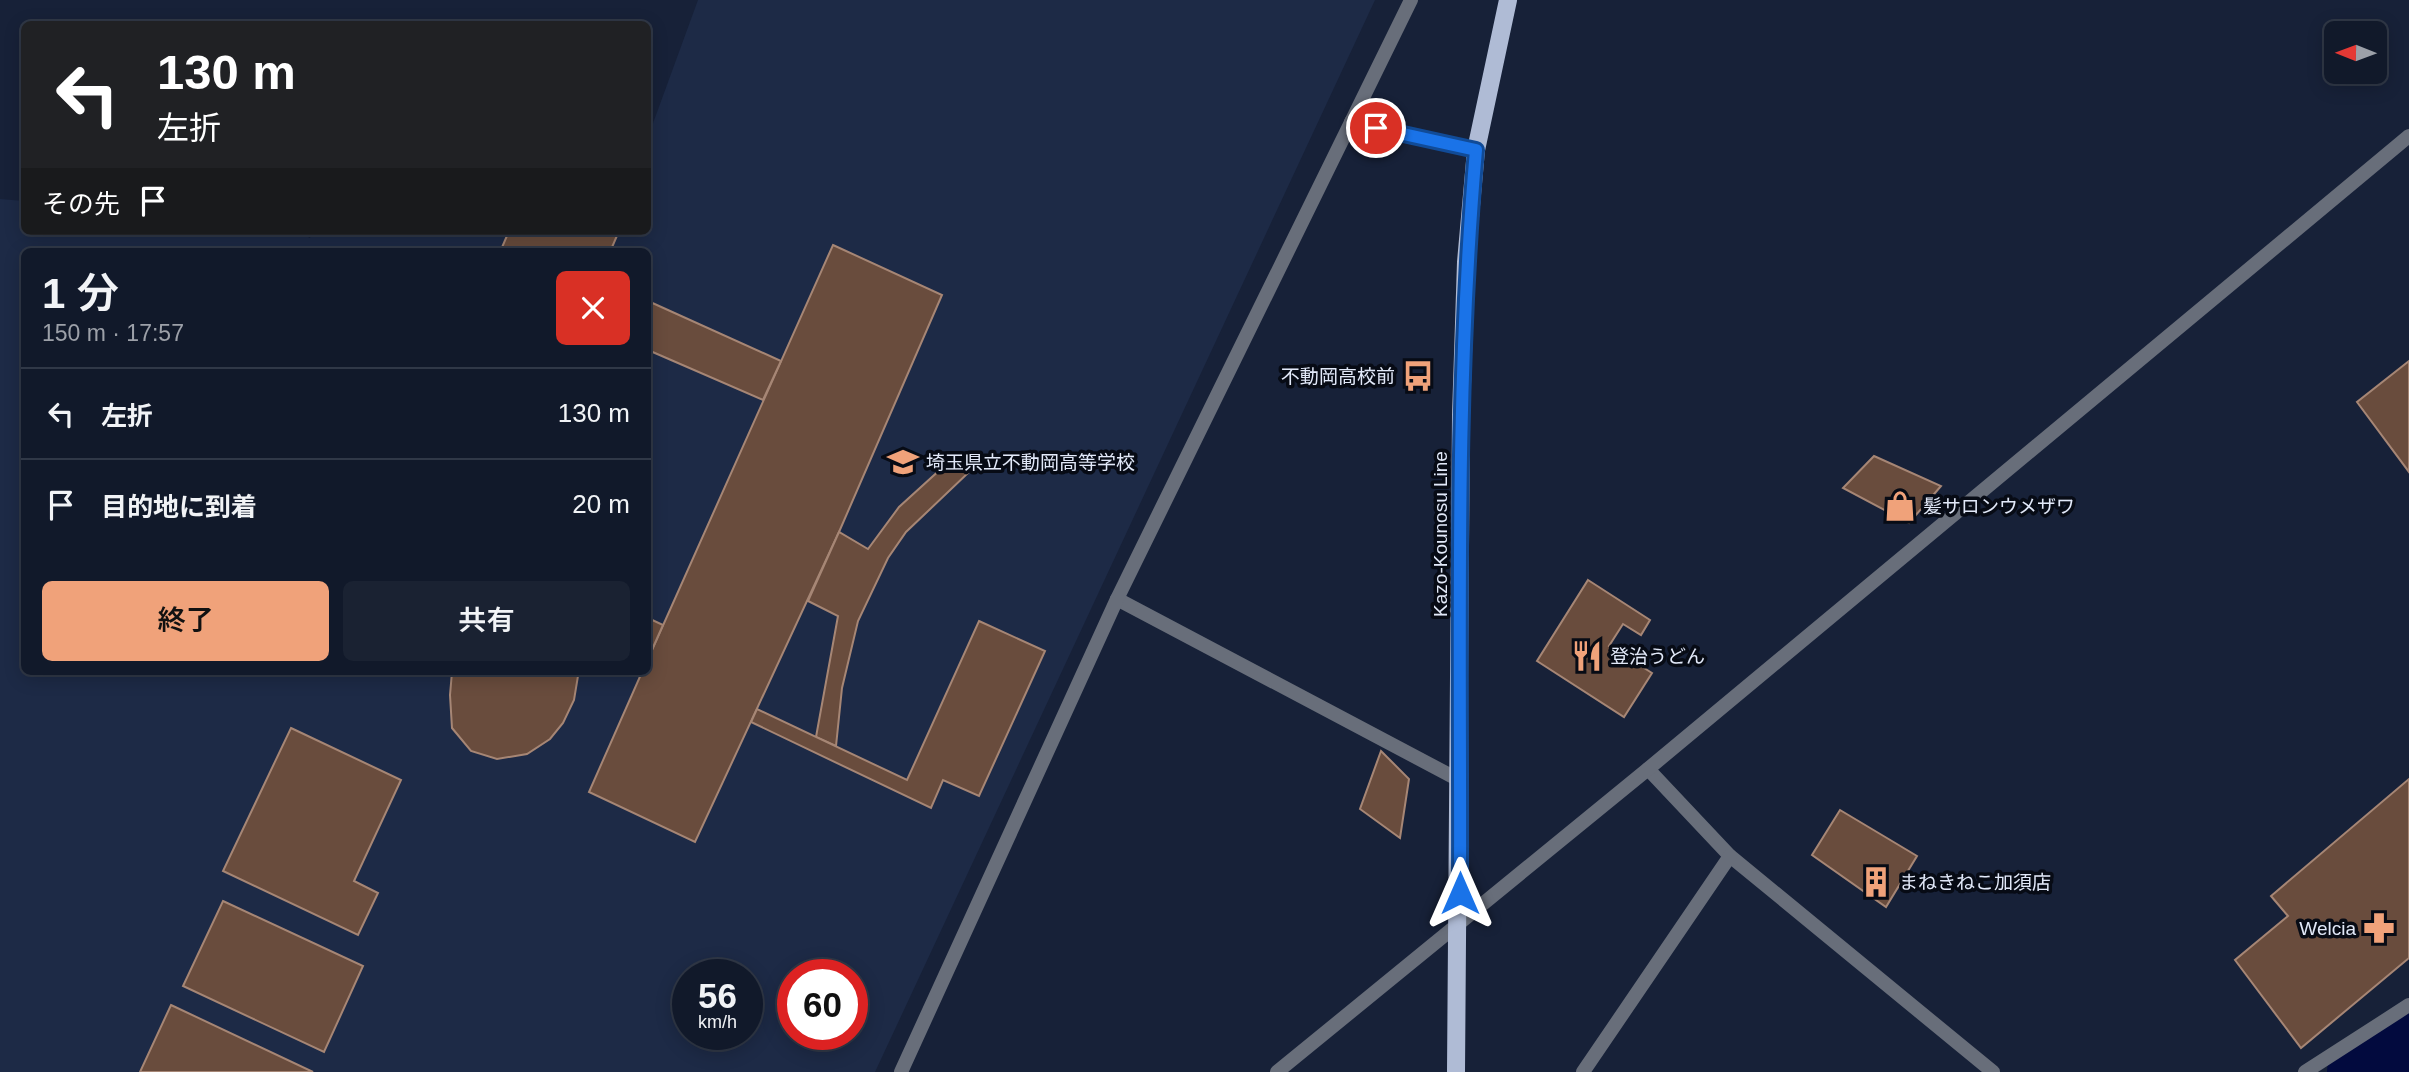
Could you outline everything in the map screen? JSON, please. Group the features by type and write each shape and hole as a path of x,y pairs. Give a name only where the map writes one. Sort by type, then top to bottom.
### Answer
{"main road":[{"name":"Kazo-Kounosu Line","path":"1456,1072 1461,781 1461,415 1466,262 1476,150 1508,0"}],"street":[{"path":"902,1071 1117,599 1411,0"},
{"path":"1351,122 1476,150"},
{"path":"1277,1072 1459,920 1648,769 2409,136"},
{"path":"1117,599 1461,781"},
{"path":"1648,769 1730,856 1993,1072"},
{"path":"1583,1072 1730,856"},
{"path":"2305,1072 2409,1005"}],"shaded area":[{"name":"埼玉県立不動岡高等学校","path":"698,0 1375,0 875,1072 0,1072 0,199 21,201 21,235 304,235 310,238 311,235 651,235 651,126"}],"building":[{"path":"507,235 617,235 612,248 502,248"},
{"path":"833,245 942,295 839,532 695,842 589,792 641,675 651,675 651,652"},
{"path":"651,302 781,361 763,400 651,351"},
{"path":"2409,361 2409,472 2357,402"},
{"name":"髪サロンウメザワ","path":"1874,456 1941,486 1909,523 1843,488"},
{"path":"953,458 968,473 906,532 888,558 858,621 842,688 836,746 816,737 838,616 808,601 839,532 868,549 899,507"},
{"path":"1588,580 1650,620 1641,635 1623,624 1609,646 1652,673 1624,717 1537,661"},
{"path":"651,619 663,625 651,652"},
{"path":"979,621 1045,651 979,796 943,780 931,808 751,722 757,709 907,780"},
{"path":"452,675 578,675 574,700 563,723 550,739 527,754 497,759 471,751 452,728"},
{"path":"291,728 401,780 354,881 378,893 358,935 223,871"},
{"path":"1381,751 1409,779 1400,838 1360,809"},
{"path":"2409,779 2409,958 2301,1048 2235,960 2288,916 2271,896"},
{"name":"まねきねこ加須店","path":"1840,810 1917,856 1886,907 1812,855"},
{"path":"223,901 363,966 324,1052 183,986"},
{"path":"171,1005 313,1072 140,1072"}],"waterway":[{"path":"2362,1072 2409,1047"}],"place":[{"name":"不動岡高校前","path":"1418,376"},
{"name":"埼玉県立不動岡高等学校","path":"903,462"},
{"name":"髪サロンウメザワ","path":"1900,506"},
{"name":"登治うどん","path":"1587,656"},
{"name":"まねきねこ加須店","path":"1876,882"},
{"name":"Welcia","path":"2379,928"}],"route":[{"path":"1376,128 1476,150 1466,262 1461,415 1460,893"}]}
